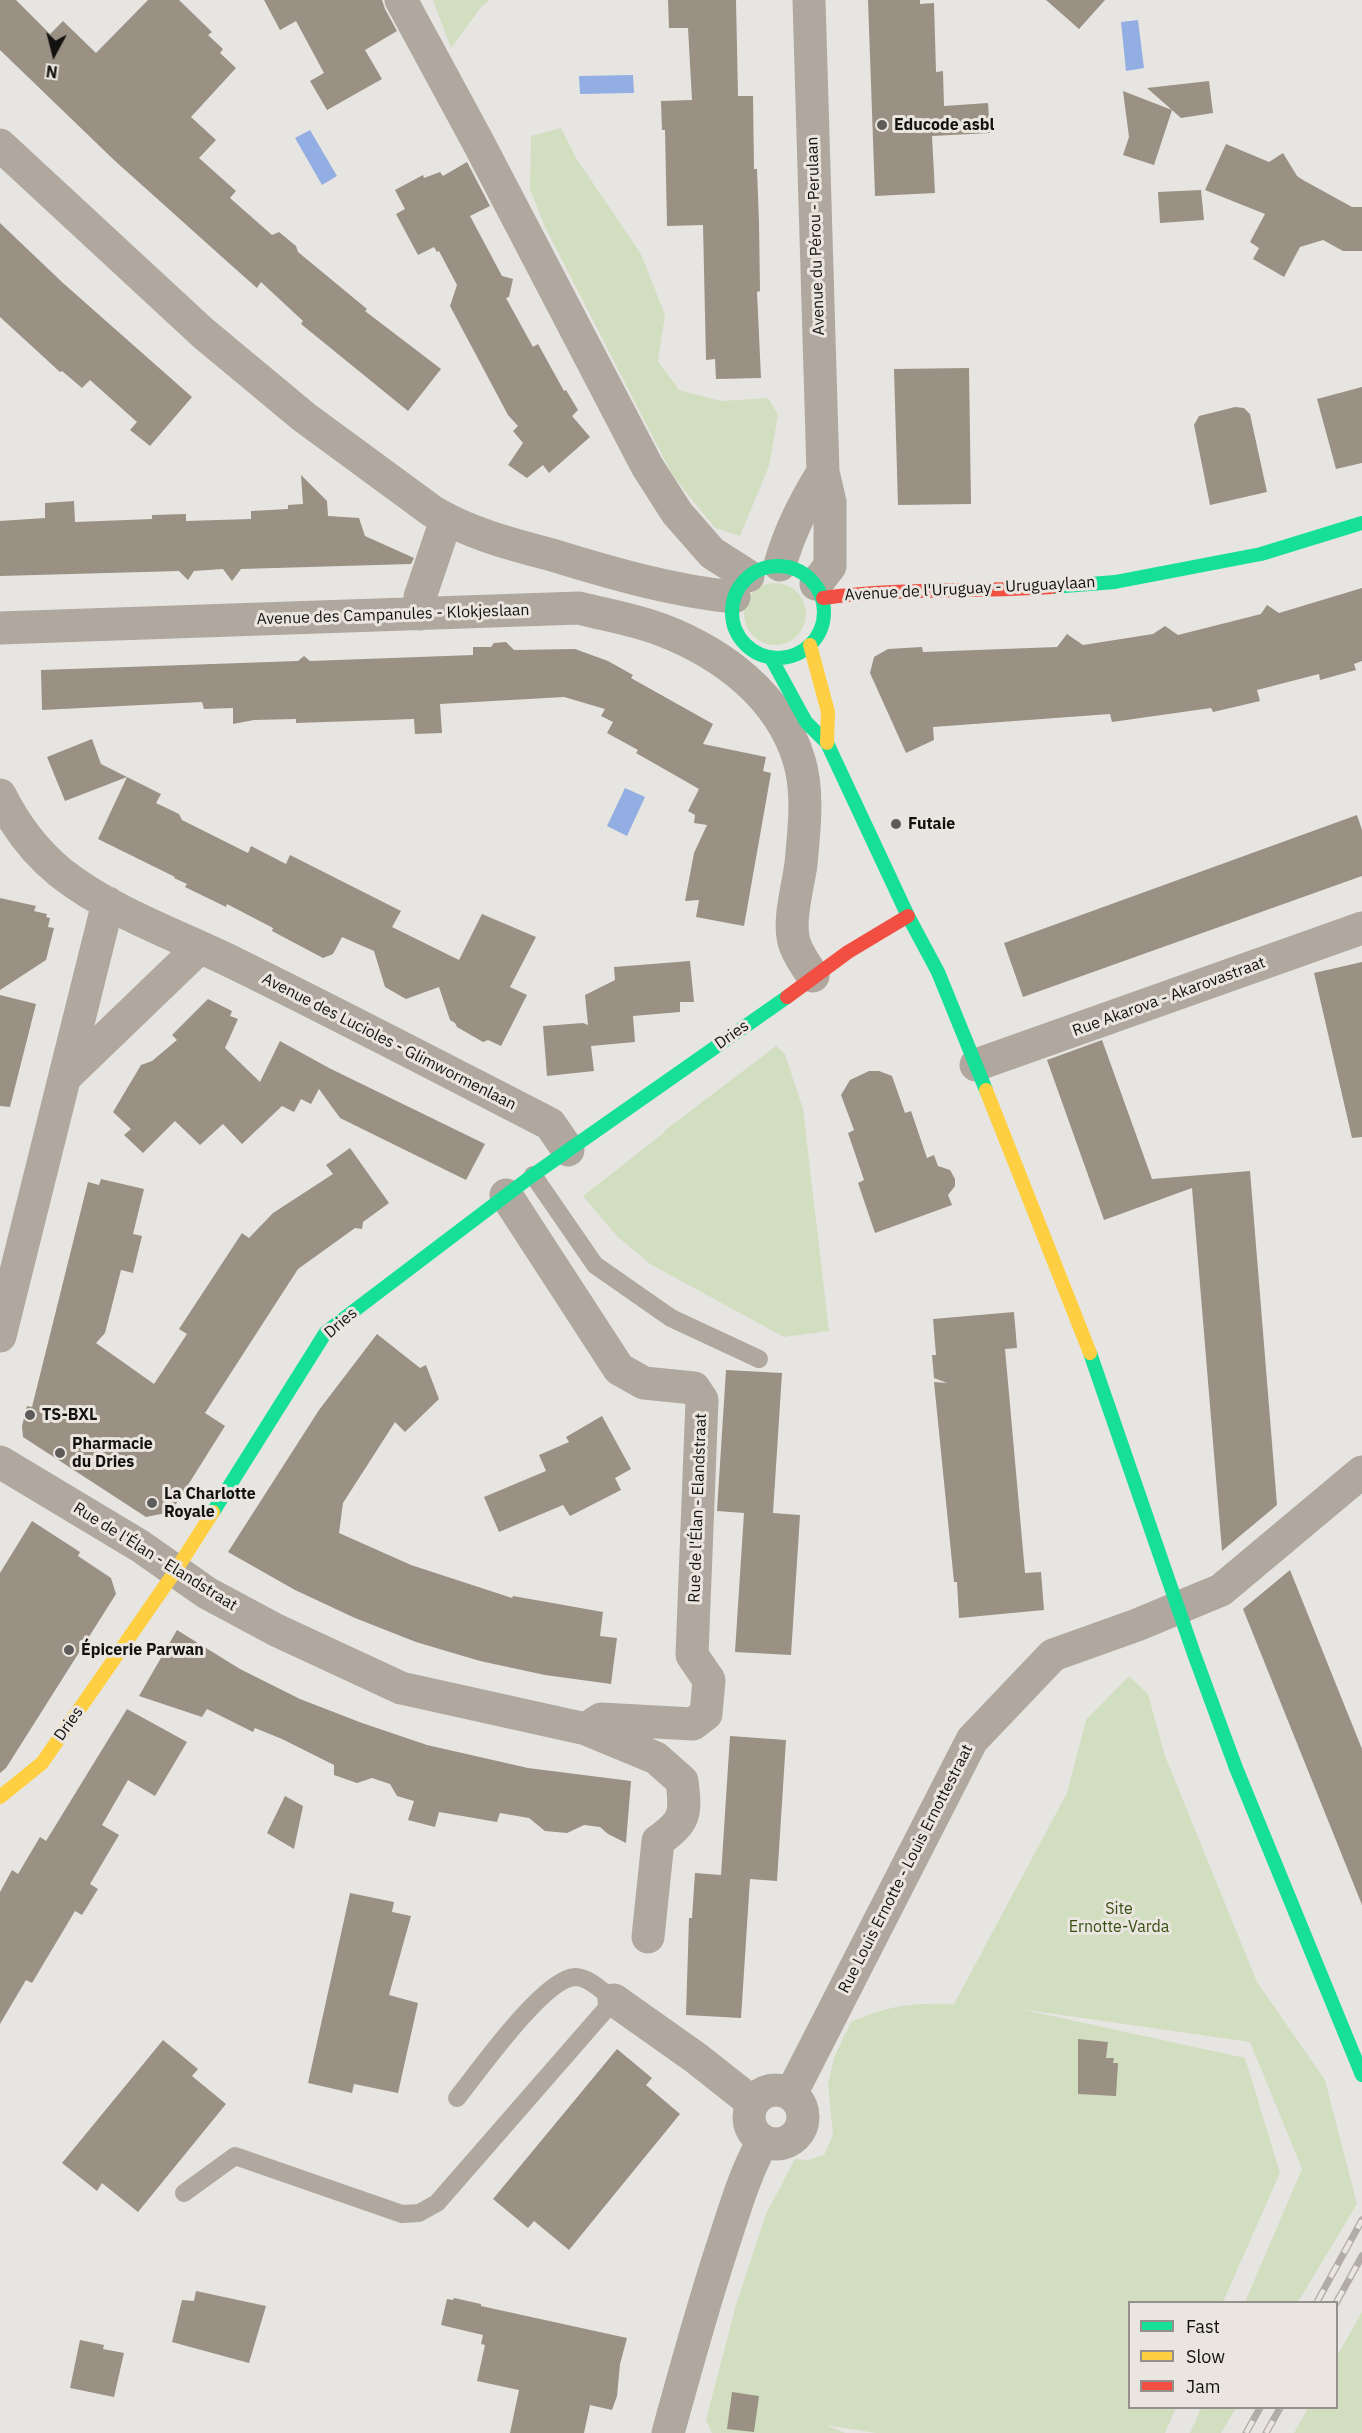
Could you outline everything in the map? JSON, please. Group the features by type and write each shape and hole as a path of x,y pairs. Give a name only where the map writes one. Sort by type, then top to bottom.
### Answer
{"street":[{"path":"401,0 478,142 647,466 677,513 741,586"},
{"name":"Avenue du Pérou - Perulaan","path":"809,0 823,472 830,502 830,566 819,591"},
{"path":"0,146 203,333 304,417 446,520 484,535 595,568 697,593 741,586"},
{"path":"780,565 808,495 823,472"},
{"path":"420,614 420,597 446,520"},
{"name":"Avenue de l'Uruguay - Uruguaylaan","path":"819,591 861,593 993,591 1115,582 1261,554 1362,524"},
{"path":"780,565 794,568 806,575 819,591 825,614 821,630 810,645 799,654 785,658 771,658 758,654 738,636 733,623 732,610 741,586 763,568 780,565"},
{"name":"Avenue des Campanules - Klokjeslaan","path":"0,628 579,608 660,629 682,638 724,661 751,683 778,715 800,761 805,798 801,864 792,931 795,945 813,976"},
{"path":"810,645 828,712 827,743"},
{"path":"771,658 806,722 827,743 908,916 938,972 1080,1324 1236,1768 1362,2075"},
{"name":"Avenue des Lucioles - Glimwormenlaan","path":"0,795 14,823 38,852 60,872 108,903 232,962 550,1124 568,1150"},
{"path":"0,1336 108,903"},
{"name":"Dries","path":"0,1797 42,1762 176,1570 326,1332 533,1175 873,934 908,916"},
{"name":"Rue Akarova - Akarovastraat","path":"976,1065 1362,928"},
{"path":"65,1077 199,948"},
{"name":"Rue de l'Élan - Elandstraat","path":"506,1195 619,1369 644,1383 694,1388 702,1400 692,1655 709,1680 706,1713 693,1724 601,1719 586,1728"},
{"name":"Rue de l'Élan - Elandstraat","path":"0,1462 140,1546 207,1593 276,1630 401,1688 586,1728 656,1758 682,1780 686,1808 676,1828 658,1841 648,1937"},
{"path":"1179,1607 1221,1590 1362,1472"},
{"name":"Rue Louis Ernotte - Louis Ernottestraat","path":"791,2094 972,1740 1053,1655 1179,1607"},
{"path":"614,2000 696,2058 753,2103"},
{"path":"770,2090 781,2090 791,2094 799,2101 803,2111 803,2122 799,2132 792,2140 782,2144 763,2141 754,2134 749,2123 749,2113 753,2103 760,2095 770,2090"},
{"path":"668,2433 696,2329 735,2208 751,2162 763,2141"}],"lane":[{"path":"533,1175 595,1264 671,1318 759,1359"},
{"path":"184,2193 235,2156 402,2214 419,2213 437,2203 614,2000 582,1978 566,1979 555,1985 532,2005 457,2098"}],"green space":[{"path":"433,0 490,0 482,6 451,48"},
{"path":"561,128 576,158 641,254 665,315 658,361 679,390 721,401 768,398 778,415 769,466 740,536 715,528 673,476 545,227 530,189 531,136"},
{"path":"775,583 787,585 797,592 804,602 806,614 804,626 797,636 787,643 775,645 763,643 753,636 746,626 744,614 746,602 753,592 763,585"},
{"path":"776,1046 785,1054 803,1109 829,1331 784,1337 650,1264 617,1236 583,1196"},
{"name":"Site Ernotte-Varda","path":"1129,1676 1148,1694 1165,1756 1257,1982 1325,2080 1357,2204 1299,2301 1245,2301 1302,2169 1250,2042 1020,2009 1245,2058 1280,2173 1223,2301 1128,2301 1128,2409 1176,2409 1165,2433 876,2433 826,2425 845,2433 712,2433 706,2420 736,2305 766,2214 795,2159 808,2160 824,2155 833,2135 828,2084 834,2058 851,2022 901,2006 954,2004 1067,1793 1086,1720"},
{"path":"1362,2312 1362,2433 1294,2433 1307,2409 1338,2409 1338,2354"},
{"path":"1201,2409 1235,2409 1221,2433 1190,2433"}],"water":[{"path":"1138,20 1144,68 1126,71 1121,22"},
{"path":"633,75 634,93 580,94 579,76"},
{"path":"310,130 337,176 322,185 295,138"},
{"path":"625,788 645,797 627,836 607,826"}],"building":[{"path":"0,0 16,0 50,34 63,21 96,53 148,0 179,0 212,32 208,35 223,49 220,53 236,68 191,117 216,140 199,158 236,191 230,198 272,235 279,232 296,246 298,252 367,309 365,311 441,369 408,411 301,324 303,321 261,282 257,288 231,265 114,160 0,50"},
{"path":"264,0 382,0 397,31 365,50 382,79 327,110 310,81 324,73 296,21 280,30"},
{"path":"668,0 736,0 738,96 753,96 754,169 757,169 759,223 760,291 757,292 761,378 716,379 715,359 706,360 703,225 667,226 665,130 662,130 661,101 692,100 688,28 669,28"},
{"path":"868,0 920,0 920,4 934,3 936,72 943,71 944,106 988,103 990,133 932,136 935,193 875,196"},
{"path":"1046,0 1105,0 1079,29"},
{"path":"1209,81 1213,113 1181,118 1147,88"},
{"path":"1123,91 1172,110 1154,165 1123,155 1129,137"},
{"path":"1226,144 1269,162 1283,153 1297,176 1352,207 1362,207 1362,251 1343,251 1323,240 1300,247 1284,277 1253,259 1259,248 1250,242 1265,214 1205,190"},
{"path":"467,162 490,206 470,216 502,276 513,279 509,297 506,298 533,347 538,344 564,391 566,390 578,410 572,416 590,437 549,473 543,465 527,478 508,465 523,443 513,431 518,426 508,415 450,306 457,285 439,251 437,252 434,247 418,255 396,214 405,209 395,190 423,175 424,178 440,172 443,176"},
{"path":"1201,190 1204,220 1160,223 1158,192"},
{"path":"0,223 63,283 192,397 150,446 130,430 137,422 90,380 82,388 62,371 60,372 0,317"},
{"path":"969,368 971,504 898,505 894,369"},
{"path":"1362,387 1362,463 1336,469 1317,399"},
{"path":"1235,407 1244,408 1250,414 1267,492 1210,505 1194,425 1199,416"},
{"path":"301,475 327,501 328,516 359,518 365,536 414,558 411,564 241,569 232,581 223,569 194,571 188,580 179,571 0,576 0,521 45,518 45,503 74,501 75,522 152,519 152,515 186,514 186,521 251,519 251,511 288,509 288,505 303,504"},
{"path":"1362,588 1362,661 1354,664 1356,670 1320,680 1319,674 1257,690 1260,701 1213,712 1211,708 1112,722 1110,714 933,727 934,740 906,753 870,673 874,657 888,649 922,647 923,652 1057,647 1067,634 1083,645 1153,634 1165,626 1178,635 1261,614 1267,605 1279,613"},
{"path":"506,642 514,650 575,649 608,661 633,675 631,678 713,724 703,744 766,757 763,771 771,773 744,926 696,917 699,900 685,901 694,853 707,825 694,823 695,815 688,811 699,789 636,753 638,750 607,733 613,722 601,716 605,709 564,697 440,704 442,733 415,734 414,719 296,723 296,719 254,720 233,724 233,708 204,709 202,702 42,710 41,670 298,661 304,656 310,661 473,655 473,647 491,647 494,643"},
{"path":"92,739 101,764 127,777 65,801 47,757"},
{"path":"127,777 161,794 156,803 179,814 182,820 248,853 251,846 286,864 290,855 401,911 392,927 459,960 482,914 536,937 510,987 527,995 501,1046 488,1040 483,1042 457,1027 450,1020 439,987 406,999 385,987 374,951 342,937 333,954 323,958 272,931 273,928 227,904 226,907 185,887 187,884 175,877 98,839"},
{"path":"1357,815 1362,830 1362,876 1023,997 1004,943"},
{"path":"0,898 36,906 34,911 47,914 46,917 50,918 48,927 54,928 46,960 0,990"},
{"path":"690,961 694,1002 680,1002 680,1012 633,1016 635,1042 591,1046 594,1071 547,1076 543,1026 583,1023 588,1025 585,995 615,980 614,967"},
{"path":"1362,962 1362,1137 1352,1138 1314,973"},
{"path":"0,995 36,1004 10,1107 0,1106"},
{"path":"208,999 232,1011 230,1016 238,1019 225,1048 260,1082 280,1041 329,1068 485,1144 466,1180 340,1118 319,1089 311,1104 301,1099 294,1112 282,1106 242,1144 223,1124 200,1145 175,1121 143,1153 124,1135 131,1129 113,1112 141,1065 152,1061 177,1040 172,1035"},
{"path":"1102,1040 1152,1179 1250,1171 1277,1505 1222,1551 1192,1188 1104,1220 1047,1060"},
{"path":"869,1071 879,1071 892,1076 905,1113 911,1111 927,1158 934,1155 938,1166 950,1170 955,1179 955,1186 948,1195 952,1205 875,1233 858,1183 864,1180 848,1133 854,1130 841,1095 850,1080"},
{"path":"350,1148 389,1203 363,1222 362,1229 355,1228 298,1269 205,1413 225,1426 171,1512 146,1517 23,1437 22,1426 27,1406 32,1407 88,1182 99,1185 101,1179 144,1189 133,1234 142,1236 133,1273 121,1270 105,1333 96,1343 154,1384 187,1334 179,1329 242,1233 249,1238 273,1213 333,1174 326,1165"},
{"path":"1014,1312 1017,1348 1005,1349 1025,1573 1041,1572 1044,1610 959,1618 957,1582 954,1582 934,1382 947,1383 934,1378 932,1355 936,1355 933,1319"},
{"path":"377,1334 420,1368 426,1365 439,1399 405,1432 395,1422 343,1503 339,1533 411,1565 512,1598 513,1596 603,1612 600,1636 617,1638 611,1684 545,1675 480,1661 416,1642 355,1618 295,1590 228,1552 319,1410"},
{"path":"726,1370 782,1373 773,1513 800,1515 791,1655 735,1652 744,1513 717,1511"},
{"path":"602,1416 631,1469 615,1478 621,1490 570,1516 563,1505 499,1532 484,1497 546,1471 539,1455 569,1442 566,1437"},
{"path":"32,1521 80,1552 78,1556 111,1578 116,1594 6,1768 0,1773 0,1573"},
{"path":"1290,1570 1362,1749 1362,1905 1243,1609"},
{"path":"177,1630 240,1669 300,1699 427,1745 528,1768 631,1781 626,1843 600,1827 584,1825 567,1833 545,1831 529,1818 500,1813 497,1822 439,1812 435,1827 408,1820 414,1801 397,1796 390,1784 372,1778 357,1783 334,1775 334,1765 282,1739 255,1728 253,1732 207,1709 202,1717 139,1696"},
{"path":"127,1709 187,1742 155,1796 128,1780 102,1825 119,1835 90,1884 98,1889 82,1915 75,1911 32,1983 26,1980 0,2024 0,1892 12,1870 18,1874 40,1837 46,1841"},
{"path":"730,1736 786,1740 777,1881 750,1879 741,2018 686,2015 689,1918 692,1918 695,1873 721,1875"},
{"path":"285,1796 303,1806 294,1849 267,1833"},
{"path":"350,1893 394,1902 392,1912 411,1916 389,1995 418,2003 398,2093 354,2084 352,2093 308,2083"},
{"path":"1078,2039 1108,2042 1106,2058 1114,2058 1113,2063 1118,2063 1116,2096 1078,2094"},
{"path":"163,2040 198,2069 192,2076 226,2104 138,2212 102,2183 97,2191 62,2163"},
{"path":"617,2049 652,2078 646,2085 680,2114 569,2250 534,2221 528,2228 493,2199"},
{"path":"196,2291 266,2306 249,2363 172,2342 182,2300 194,2301"},
{"path":"454,2298 627,2338 620,2364 617,2396 612,2410 590,2405 584,2433 510,2433 519,2390 477,2381 485,2345 481,2344 483,2335 441,2325 447,2299 453,2300"},
{"path":"80,2340 104,2345 103,2349 124,2353 114,2397 70,2388"},
{"path":"732,2392 759,2396 754,2432 727,2429"}],"railway":[{"path":"1318,2301 1362,2220"},
{"path":"1337,2301 1362,2256"},
{"path":"1246,2433 1259,2409"},
{"path":"1266,2433 1279,2409"}],"traffic: fast":[{"path":"1052,587 1115,582 1261,554 1362,523"},
{"path":"778,566 796,569 811,579 821,594 824,612 821,630 811,645 796,655 778,658 760,655 745,645 735,630 732,612 735,594 745,579 760,569 778,566"},
{"path":"771,658 806,722 827,743 908,916 938,972 986,1090"},
{"path":"213,1512 326,1332 533,1175 787,997"},
{"path":"1090,1353 1236,1768 1362,2075"}],"traffic: slow":[{"path":"810,645 828,712 827,743"},
{"path":"986,1090 1090,1353"},
{"path":"0,1797 42,1763 176,1570 213,1512"}],"traffic: jam":[{"path":"823,598 909,591 1052,587"},
{"path":"787,997 848,952 908,916"}],"place":[{"name":"Educode asbl","path":"882,125"},
{"name":"Futaie","path":"896,824"},
{"name":"TS-BXL","path":"30,1415"},
{"name":"Pharmacie du Dries","path":"60,1453"},
{"name":"La Charlotte Royale","path":"152,1503"},
{"name":"Épicerie Parwan","path":"69,1650"}]}
